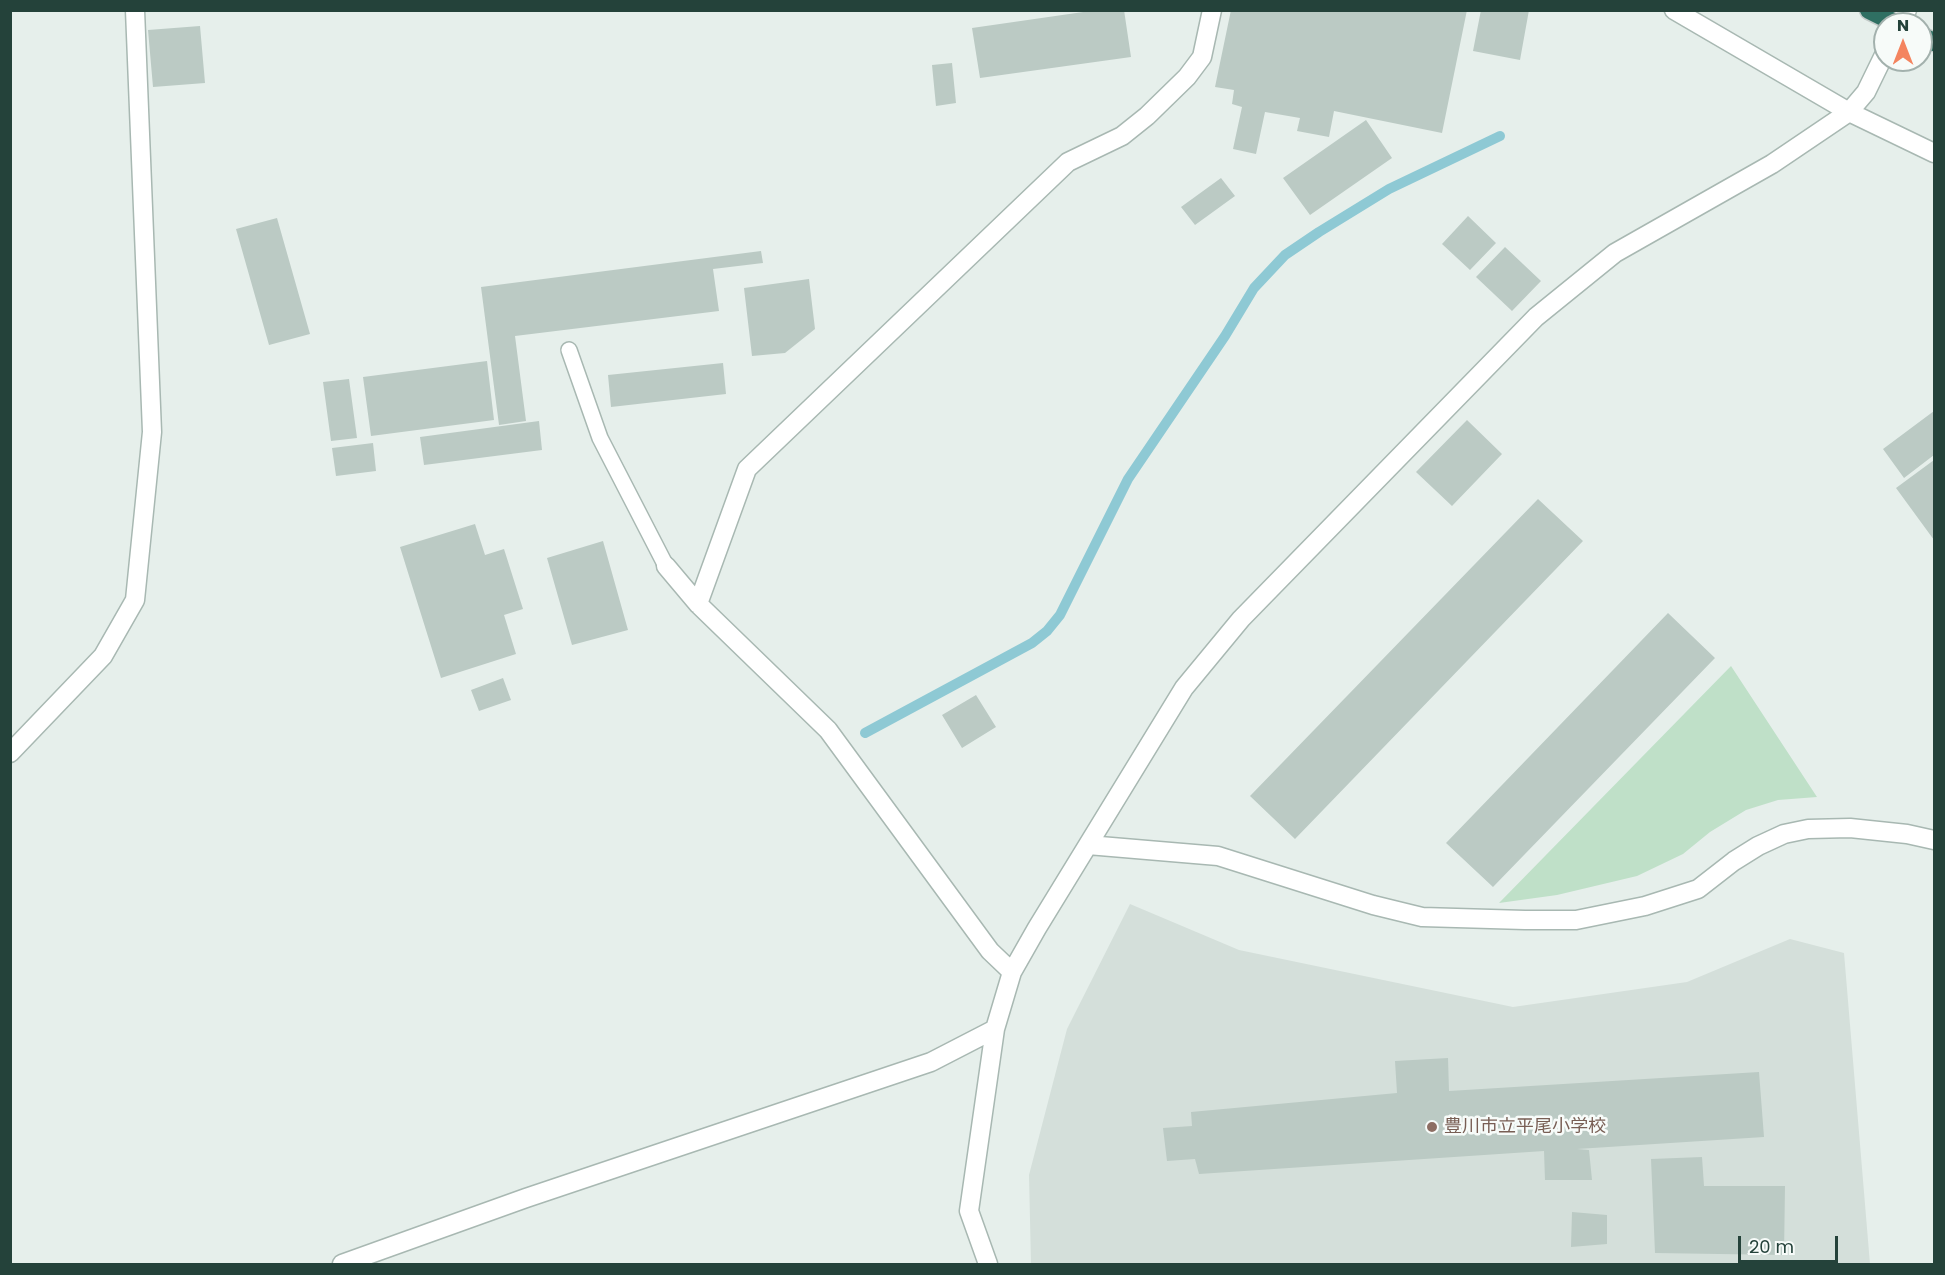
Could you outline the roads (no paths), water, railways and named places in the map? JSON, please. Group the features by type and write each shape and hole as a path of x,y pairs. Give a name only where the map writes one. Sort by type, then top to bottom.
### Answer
{"street":[{"path":"10,753 103,656 135,600 152,432 135,10"},
{"path":"698,603 747,469 1068,162 1122,136 1179,85 1202,57 1212,10"},
{"path":"1674,10 1849,112 1935,153"},
{"path":"988,1264 969,1210 995,1029 1012,972 1184,688 1241,619 1536,317 1615,253 1772,164 1849,112 1866,92 1876,72"},
{"path":"666,566 698,603 828,730 990,951 1012,972"},
{"path":"1088,845 1218,856 1373,905 1422,916 1576,920 1645,906 1698,889 1734,861 1784,834 1808,829 1850,828 1907,834 1935,840"},
{"path":"342,1264 526,1198 931,1062 995,1029"}],"lane":[{"path":"569,350 600,438 666,566"}],"waterway":[{"path":"865,733 1032,643 1047,631 1060,615 1128,479 1225,336 1254,288 1285,255 1389,189 1500,136"}],"place":[{"name":"豊川市立平尾小学校","path":"1432,1127"}]}
